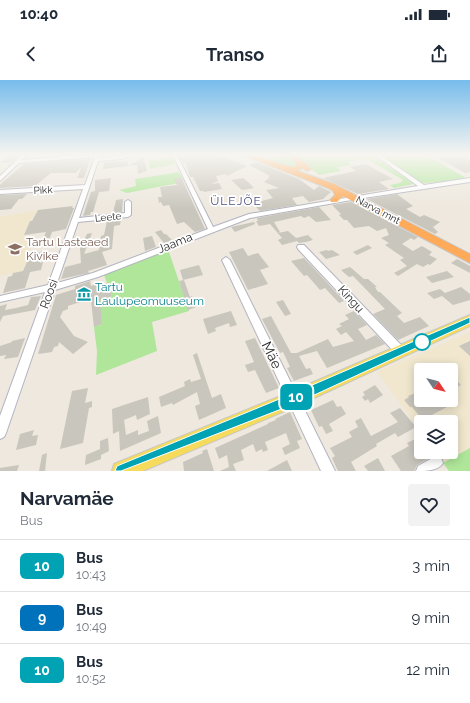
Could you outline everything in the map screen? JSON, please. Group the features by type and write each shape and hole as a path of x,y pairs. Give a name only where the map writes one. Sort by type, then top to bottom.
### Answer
{"highway":[{"name":"Narva mnt","path":"297,173 334,187 354,197 470,260"},
{"path":"315,173 334,187 339,195 334,200"}],"main road":[{"path":"121,471 293,399 470,320"}],"street":[{"name":"Roosi","path":"0,433 92,173"},
{"path":"184,173 211,229"},
{"path":"404,173 424,187"},
{"name":"Jaama","path":"0,300 52,288 114,268 211,229 249,216 334,200 470,180"},
{"name":"Pikk","path":"0,192 86,187"},
{"name":"Leete","path":"76,220 128,215 128,202"},
{"name":"Kingu","path":"301,247 401,352"},
{"name":"Mäe","path":"226,260 328,471"},
{"path":"423,471 436,464"}],"shaded area":[{"name":"Tartu Lasteaed Kivike","path":"37,210 23,233 32,242 29,255 22,271 0,276 0,217"},
{"path":"470,332 470,448 458,455 458,415 414,415 414,422 377,372"},
{"path":"440,459 450,459 443,463"}],"green space":[{"path":"180,173 184,182 127,193 119,190 136,186 135,179"},
{"path":"317,173 329,173 319,175"},
{"path":"391,173 398,173 414,184 394,188 390,185 400,183 403,180"},
{"path":"408,173 458,173 466,178 445,182 422,183"},
{"path":"168,249 189,311 152,322 157,351 96,375 97,351 94,327 102,324 97,302 112,296 104,275"},
{"path":"470,448 470,471 449,471 443,463 450,459 458,459 458,455"}],"building":[{"path":"13,173 51,173 35,186 0,188 0,185"},
{"path":"79,173 86,173 84,178 77,178"},
{"path":"189,173 233,173 227,176 226,174 216,176 218,181 211,184 219,183 222,189 204,192 200,191 193,177 190,177"},
{"path":"265,173 284,173 299,179 314,190 319,186 331,192 323,199 309,202 303,196 292,198 297,205 260,211 256,207 260,206 258,202 273,198 266,190 279,188 264,182 270,176"},
{"path":"345,173 383,173 393,179 379,182 389,189 358,194 323,178"},
{"path":"181,177 205,229 195,232 184,222 177,224 169,205 163,206 161,202 159,203 158,197 162,197 160,187 177,185 174,179"},
{"path":"111,178 109,191 99,192 93,212 91,212 90,215 83,216 91,192 95,191 95,180"},
{"path":"243,178 254,188 242,190 231,180"},
{"path":"27,194 22,199 19,199 11,209 0,210 0,195"},
{"path":"397,194 413,206 406,209 420,217 424,215 440,222 433,227 438,232 435,234 367,199"},
{"path":"123,199 122,212 113,213 116,200"},
{"path":"351,202 418,237 414,240 411,238 402,244 413,251 422,246 432,252 429,255 437,259 430,265 428,264 423,267 417,264 398,276 394,273 407,266 400,260 404,258 385,245 389,243 381,238 389,235 386,228 377,231 369,226 354,228 347,220 344,220 339,215 341,214 332,205"},
{"path":"73,206 72,208 74,208 66,229 52,232 49,240 42,241 46,232 24,235 30,221 32,221 38,210"},
{"path":"319,207 331,220 316,222 309,216 304,218 301,216 274,222 280,232 278,233 288,231 296,238 308,235 313,240 306,242 299,243 297,241 282,245 278,240 282,238 270,224 259,226 256,221 258,221 257,218"},
{"path":"121,219 120,225 114,226 112,249 102,252 107,265 88,271 89,273 61,279 65,267 81,263 80,248 87,234 92,233 84,254 99,250 101,236 104,235 107,221"},
{"path":"254,222 255,224 235,232 231,227"},
{"path":"161,230 172,240 164,243 155,232"},
{"path":"152,236 156,247 145,251 143,238"},
{"path":"368,245 372,248 357,255 353,252"},
{"path":"243,248 248,256 258,253 269,267 260,270 268,284 248,290 229,252"},
{"path":"332,250 340,255 326,259 319,252"},
{"path":"44,251 40,263 43,262 41,270 30,272 25,288 3,293 8,277 12,276 13,273 23,271 31,253"},
{"path":"304,258 344,301 339,303 325,288 320,290 307,275 304,276 291,261"},
{"path":"457,259 470,266 470,273 451,263"},
{"path":"199,265 203,275 183,280 180,270"},
{"path":"350,267 364,279 368,279 377,287 375,287 378,292 380,292 402,313 397,316 404,323 420,317 429,326 398,340 373,314 385,309 353,276 349,277 341,270"},
{"path":"447,271 454,277 432,283 426,277"},
{"path":"184,280 190,297 192,296 196,307 188,310 179,281"},
{"path":"90,281 91,286 99,283 100,286 107,283 112,296 100,301 102,324 94,327 90,292 79,296 80,302 68,306 68,309 63,311 60,317 74,336 88,342 73,354 59,342 58,346 54,347 52,352 38,354 56,295 75,289 75,286"},
{"path":"461,287 470,294 470,300 453,305 442,296 434,299 427,293 440,289 445,293"},
{"path":"41,296 35,310 3,316 0,322 0,306 7,304 5,310 16,308 28,305 31,297"},
{"path":"283,300 291,314 285,316 276,302"},
{"path":"231,311 237,325 230,327 229,323 215,328 216,331 208,334 203,319"},
{"path":"354,311 367,325 358,329 366,340 376,335 385,344 327,368 317,351 299,356 306,369 310,368 313,374 294,381 287,368 290,367 283,352 280,353 262,319 271,316 291,353 297,353 328,339 333,347 354,341 346,332 341,335 336,329 342,326 339,324 349,319 345,315"},
{"path":"25,338 18,357 4,359 6,355 0,356 0,346"},
{"path":"255,338 279,388 266,393 255,370 248,372 245,365 254,362 245,341"},
{"path":"470,341 470,356 459,346"},
{"path":"197,353 212,398 221,394 226,408 199,420 195,406 200,404 197,392 173,405 172,403 161,407 159,397 185,386 184,382 190,379 191,382 201,379 193,355"},
{"path":"375,385 383,395 370,403 368,399 365,401 362,397 365,395 363,392"},
{"path":"88,388 85,403 92,401 92,407 89,408 83,443 60,449 72,391"},
{"path":"414,394 414,407 447,407 432,415 419,415 404,400 409,397 408,396"},
{"path":"148,397 150,414 137,420 136,415 124,420 126,435 138,430 138,435 149,431 147,421 158,416 161,433 120,451 119,431 113,434 112,409"},
{"path":"333,400 337,407 341,406 346,414 329,424 333,431 326,434 322,426 319,427 311,410"},
{"path":"400,408 414,425 414,428 398,437 395,433 376,444 377,446 351,462 356,471 338,471 332,458 335,456 330,448 352,437 349,432 358,427 355,421 361,418 371,436 398,422 390,413"},
{"path":"290,412 302,439 297,441 300,448 285,455 282,448 290,444 286,433 265,442 268,450 263,452 262,449 256,452 253,444 241,450 244,460 233,464 236,471 220,471 229,467 227,455 219,459 215,448 268,424"},
{"path":"34,430 32,436 38,435 36,445 16,450 20,434"},
{"path":"108,438 109,451 101,455 101,459 85,465 86,455 100,449 100,441"},
{"path":"414,440 414,459 428,459 417,465 414,471 401,471 391,456 409,446 407,443"},
{"path":"207,449 214,471 184,471 183,462 203,453 202,451"},
{"path":"47,453 45,471 39,471 42,455"},
{"path":"378,458 385,471 368,471 364,466"},
{"path":"287,460 292,471 267,471"},
{"path":"19,465 17,471 0,471 0,468"}],"bus line":[{"name":"10","path":"121,471 293,399 470,320"}],"place":[{"name":"Tartu Lasteaed Kivike","path":"15,249"},
{"name":"Tartu Laulupeomuuseum","path":"84,294"}],"district":[{"name":"ÜLEJÕE","path":"236,201"}]}
